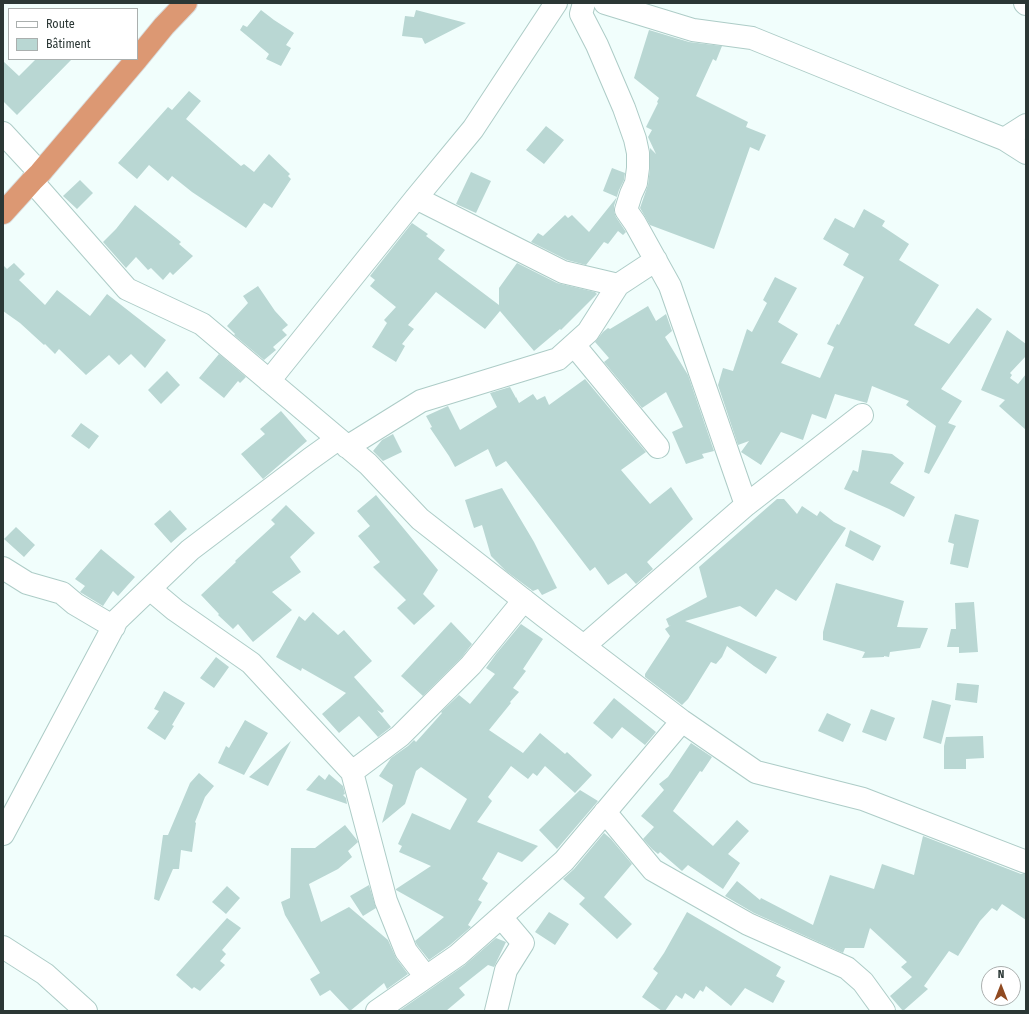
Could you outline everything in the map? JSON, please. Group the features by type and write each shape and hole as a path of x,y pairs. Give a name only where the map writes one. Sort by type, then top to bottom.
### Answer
{"highway":[{"path":"138,58 164,26 186,3"},
{"path":"3,213 36,177 136,60"}],"street":[{"path":"269,381 473,129 556,3"},
{"path":"584,3 581,14 597,45 624,108 638,152 636,183 626,210 635,223 670,286 746,505"},
{"path":"605,3 693,30 752,38 1004,139 1026,153"},
{"path":"1004,139 1026,125"},
{"path":"3,133 36,177 127,289 202,324 368,464 420,519 682,721 756,772 863,799 1026,862"},
{"path":"416,198 564,272 618,285"},
{"path":"3,834 117,620 190,550 310,459 421,401 558,359 588,332 618,285 656,260"},
{"path":"574,345 658,447"},
{"path":"584,646 746,505 862,415"},
{"path":"3,568 27,583 62,593 75,604 114,626"},
{"path":"150,589 175,610 252,663 352,772 386,901 406,951 426,977"},
{"path":"352,772 400,736 471,666 524,600"},
{"path":"376,1011 458,955 564,860 682,721"},
{"path":"605,812 653,870 748,924 847,968 863,982 884,1011"},
{"path":"496,1011 506,970 523,943 501,917"},
{"path":"3,947 46,974 86,1011"}],"building":[{"path":"261,10 294,33 286,45 291,48 281,66 266,59 269,54 240,30 243,25 247,27"},
{"path":"416,10 466,23 425,44 422,38 402,36 405,16 414,17"},
{"path":"649,30 689,42 722,46 716,61 713,59 696,96 748,122 746,127 766,135 759,151 750,147 714,249 650,225 640,208 648,185 650,148 656,154 648,137 652,130 646,127 659,98 634,78"},
{"path":"35,60 71,60 17,115 3,101 3,61 19,76"},
{"path":"189,91 201,101 186,119 241,166 244,164 254,172 269,154 290,174 288,176 291,179 272,208 264,203 246,228 192,192 172,176 168,181 149,165 137,179 118,163 168,107 172,110"},
{"path":"546,126 564,140 544,164 526,150"},
{"path":"612,168 625,173 624,180 617,197 603,191"},
{"path":"471,172 491,181 476,213 456,204"},
{"path":"80,180 93,193 77,209 63,196"},
{"path":"617,197 614,212 626,232 623,235 618,231 608,244 604,242 586,265 567,260 531,242 538,233 543,236 565,215 568,218 572,215 589,232"},
{"path":"135,205 181,242 179,244 193,256 173,275 170,272 163,280 151,268 148,270 136,257 126,268 103,242 116,229"},
{"path":"864,209 885,221 882,226 909,244 899,260 939,285 914,325 949,344 977,308 992,319 941,389 962,401 948,423 956,426 929,474 924,472 936,426 906,405 909,401 872,386 867,403 835,394 826,419 812,414 803,440 781,432 761,465 741,452 749,441 738,445 718,385 723,368 733,371 747,329 752,332 767,303 763,300 775,277 797,288 778,322 798,334 781,363 820,378 834,347 827,344 837,324 839,325 864,277 843,265 849,254 823,239 835,218 854,228"},
{"path":"412,223 428,234 426,236 445,250 438,259 499,305 499,288 517,263 557,283 595,292 597,294 561,330 560,329 534,351 500,311 485,329 436,292 408,325 414,329 402,344 405,346 396,362 372,347 387,323 384,320 396,307 370,286 375,280 370,276"},
{"path":"14,263 25,274 19,280 45,305 57,290 90,316 107,294 166,340 145,368 131,354 119,365 109,355 86,375 59,349 55,354 20,323 3,311 3,265 7,269"},
{"path":"258,286 275,311 288,325 282,330 287,335 273,347 276,350 264,360 234,335 235,334 227,326 248,303 243,296"},
{"path":"648,306 656,321 666,314 672,331 665,337 688,375 714,451 702,454 704,458 686,464 672,432 683,427 666,392 642,408 604,362 609,358 595,342 608,328 610,329"},
{"path":"1007,330 1026,344 1026,356 1010,373 1012,375 1010,378 1018,384 1026,374 1026,430 999,406 1005,400 981,390"},
{"path":"219,354 246,377 240,383 238,381 224,398 199,378"},
{"path":"167,371 180,385 161,404 148,390"},
{"path":"585,379 646,452 621,470 650,504 671,487 693,519 647,562 653,569 636,584 626,573 608,585 595,567 590,571 506,461 496,467 488,449 455,467 430,428 432,427 426,416 448,406 460,430 497,407 490,393 510,387 519,403 533,394 537,400 545,396 549,405"},
{"path":"281,411 307,441 263,479 241,454 265,434 260,429"},
{"path":"81,423 99,436 89,449 71,436"},
{"path":"393,434 402,452 383,461 373,451 382,440"},
{"path":"862,450 892,454 904,463 890,483 915,497 904,517 844,489 853,470 858,472"},
{"path":"502,488 534,542 557,588 542,595 538,589 533,591 506,571 491,556 482,525 474,528 465,500"},
{"path":"376,495 438,570 423,594 435,606 414,625 397,608 406,600 373,567 380,562 358,536 370,526 357,511"},
{"path":"777,499 784,499 797,514 802,506 817,516 820,511 834,522 846,528 796,601 776,589 756,617 740,606 685,621 777,657 766,674 727,646 722,657 716,664 711,662 688,699 682,705 645,677 645,674 670,636 665,629 671,625 669,626 666,619 707,597 699,567"},
{"path":"286,505 315,533 290,557 301,572 272,592 292,610 253,642 238,624 233,629 218,615 219,614 201,595 275,524 271,520"},
{"path":"170,510 187,529 171,543 154,524"},
{"path":"955,514 979,520 968,568 950,564 954,544 948,542"},
{"path":"16,527 35,545 24,557 4,539"},
{"path":"850,530 881,546 873,561 845,546"},
{"path":"101,549 135,577 118,596 113,591 103,606 80,592 85,586 75,579"},
{"path":"836,583 904,601 897,627 928,628 920,648 890,652 889,657 862,658 865,652 823,640 823,632"},
{"path":"974,602 978,652 959,653 959,647 947,647 951,629 956,629 955,603"},
{"path":"313,612 338,635 344,630 372,661 354,677 384,711 382,713 377,710 391,727 378,737 359,716 339,733 322,714 346,693 302,668 301,671 276,657 299,616 305,621"},
{"path":"451,622 472,644 462,657 423,696 401,676"},
{"path":"521,624 543,639 523,669 526,671 513,688 519,692 489,730 523,753 540,733 565,754 567,752 592,775 575,793 545,766 537,776 533,773 528,779 511,766 488,797 492,801 477,822 538,846 522,862 498,852 482,879 488,883 478,900 482,902 468,925 471,927 429,960 415,941 444,917 396,889 431,866 399,852 402,846 398,844 412,813 450,830 467,799 421,767 416,771 405,804 382,823 393,785 379,776 391,758 414,740 416,742 442,713 441,712 459,695 470,704 495,674 486,668"},
{"path":"216,657 229,667 214,688 200,678"},
{"path":"957,683 979,685 977,703 955,700"},
{"path":"164,691 185,703 172,725 174,726 165,740 147,728 159,711 154,709"},
{"path":"614,698 656,732 645,745 622,727 612,739 593,723"},
{"path":"932,700 951,705 941,744 923,738"},
{"path":"871,709 895,718 886,741 862,732"},
{"path":"827,713 851,724 843,742 818,731"},
{"path":"245,720 268,733 244,775 218,763 226,746 229,748"},
{"path":"983,736 984,758 966,759 966,769 944,769 944,746 946,737"},
{"path":"291,741 268,786 249,777"},
{"path":"691,743 712,757 702,772 700,771 673,811 713,846 737,820 749,831 728,854 740,863 723,889 688,865 682,871 660,852 658,854 643,839 654,827 641,816 664,790 659,784 668,777"},
{"path":"199,773 214,786 205,797 195,822 192,852 181,850 179,869 173,869 159,901 154,899 163,835 168,835 190,783"},
{"path":"329,774 343,786 345,794 343,795 346,798 347,804 306,790 319,775 325,780"},
{"path":"580,790 598,801 557,849 539,830"},
{"path":"345,825 358,842 348,851 352,857 338,869 309,884 321,922 349,907 388,940 396,958 408,974 387,989 384,983 350,1011 330,990 320,996 310,979 320,973 285,915 281,902 290,898 291,848 315,848"},
{"path":"604,833 632,864 604,897 632,924 617,939 579,904 585,898 563,879 574,869"},
{"path":"923,836 1021,874 1026,874 1026,920 1002,904 997,911 992,908 980,921 958,956 949,951 924,986 928,989 903,1011 890,996 912,977 901,967 907,962 870,928 864,948 845,948 843,953 754,913 725,896 737,881 760,900 761,898 813,925 830,875 874,889 882,864 914,875"},
{"path":"369,885 376,908 363,916 350,896"},
{"path":"227,886 240,898 226,914 212,902"},
{"path":"549,912 569,924 555,945 535,932"},
{"path":"687,912 781,967 776,976 785,981 773,1003 745,988 731,1006 706,986 703,992 700,990 694,999 685,993 682,999 676,995 665,1011 662,1011 642,997 658,973 653,969 664,953"},
{"path":"227,918 241,928 222,950 226,954 220,961 225,965 200,991 194,987 192,989 176,975"},
{"path":"496,938 506,942 494,967 488,965 459,988 465,995 446,1011 399,1011 465,965"}]}
